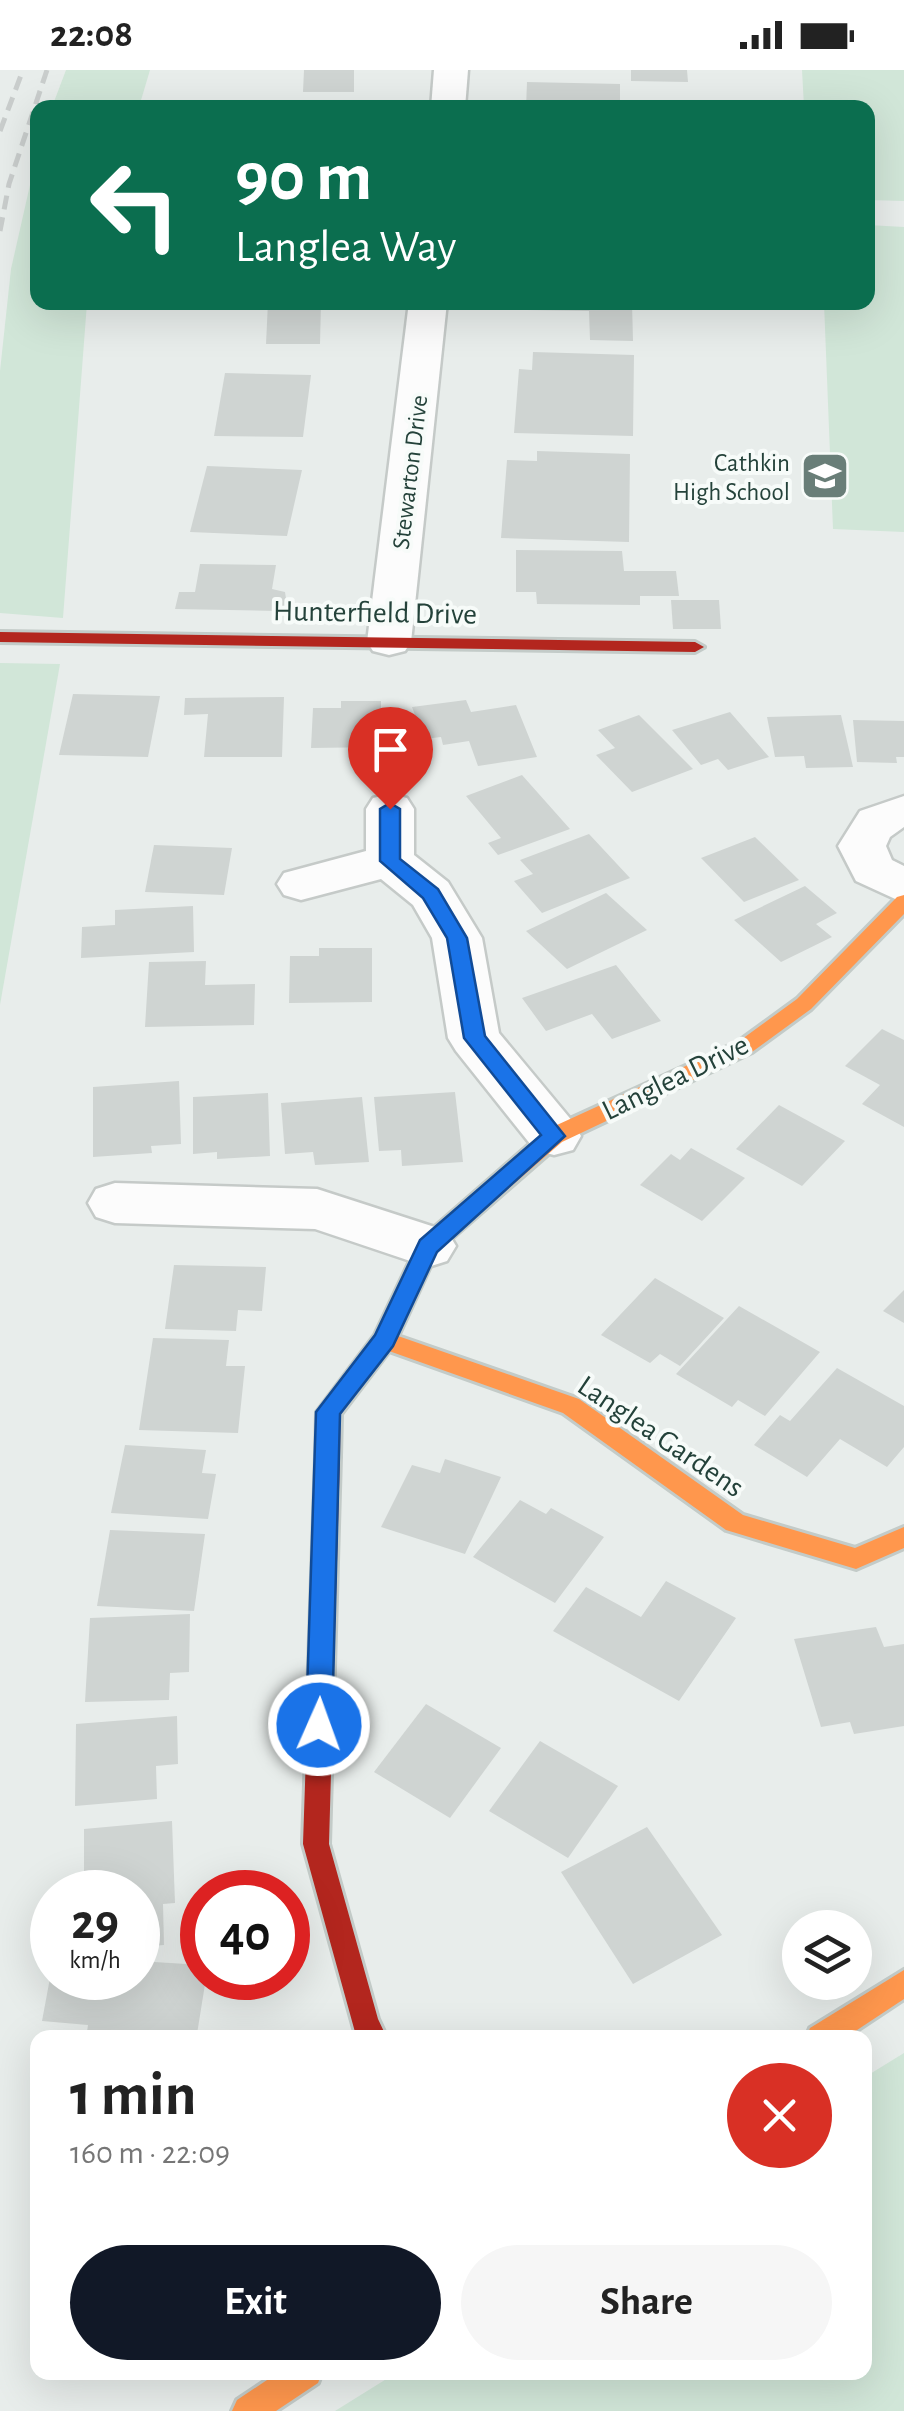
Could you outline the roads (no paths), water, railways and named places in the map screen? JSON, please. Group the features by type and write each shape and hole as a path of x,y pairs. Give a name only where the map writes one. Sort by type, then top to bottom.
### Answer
{"street":[{"path":"448,100 450,70"},
{"name":"Stewarton Drive","path":"389,642 427,310"},
{"name":"Hunterfield Drive","path":"0,637 694,647"},
{"path":"390,809 390,861"},
{"path":"904,812 882,817 869,827 862,846 874,870 904,887"},
{"path":"301,884 390,861"},
{"path":"390,861 431,894 457,938 474,1038 554,1136"},
{"name":"Langlea Drive","path":"369,2030 316,1844 328,1412 384,1340 428,1246 554,1136 745,1047 804,1004 904,902"},
{"path":"114,1203 317,1209 428,1246"},
{"name":"Langlea Gardens","path":"384,1340 571,1406 734,1523 856,1559 904,1537"},
{"path":"832,2030 904,1983"},
{"path":"248,2411 295,2380"}],"railway":[{"path":"0,131 23,70"},
{"path":"37,100 47,70"},
{"path":"0,231 9,184 30,121"}],"place":[{"name":"Cathkin High School","path":"825,476"}]}
